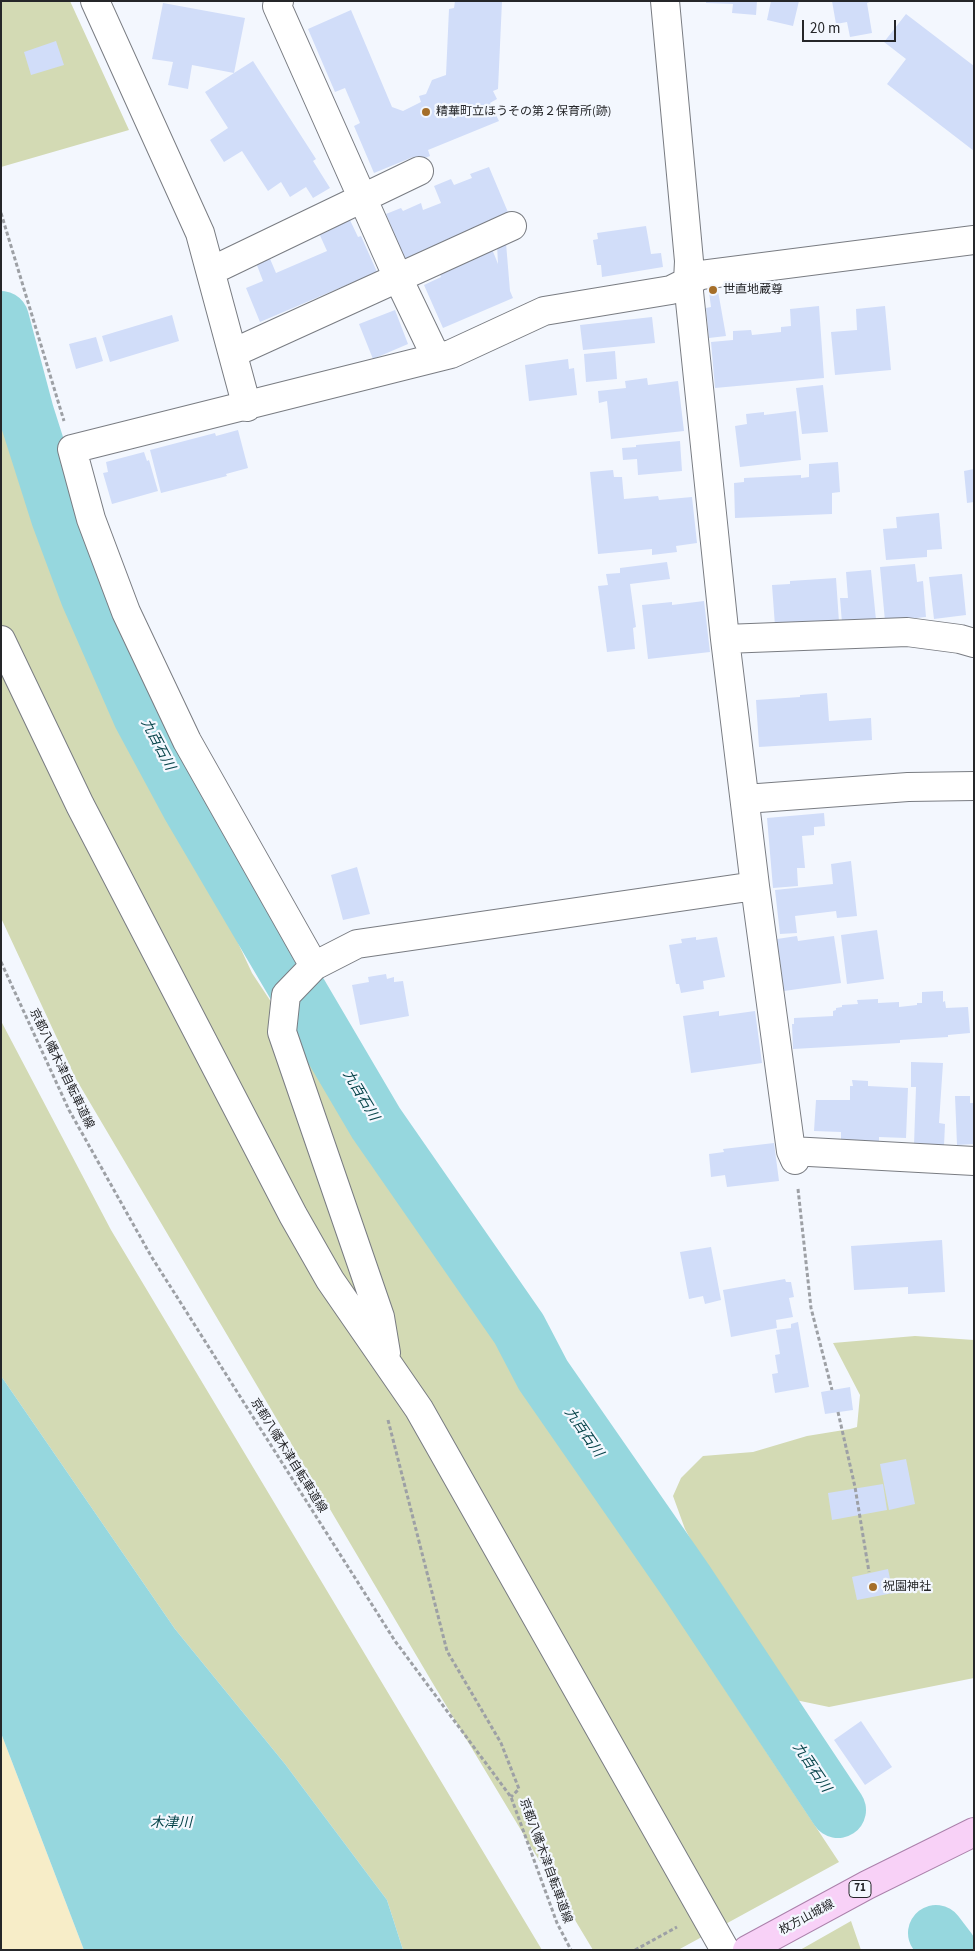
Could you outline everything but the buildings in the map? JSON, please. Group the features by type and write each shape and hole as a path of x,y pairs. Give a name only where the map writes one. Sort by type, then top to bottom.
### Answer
{"main road":[{"name":"枚方山城線","path":"747,1950 974,1832"}],"street":[{"path":"95,1 200,233 248,406"},
{"path":"279,1 277,6 398,278 436,357"},
{"path":"664,1 689,261 688,282 725,639 755,886 793,1156 974,1162"},
{"path":"211,271 419,171"},
{"path":"233,353 512,226"},
{"path":"314,966 187,741 126,612 92,519 72,450 451,354 544,311 671,290 701,275 974,240"},
{"path":"725,639 907,632 960,639 974,643"},
{"path":"1,640 80,805 293,1215 330,1280 388,1362 428,1426 725,1950"},
{"path":"745,799 908,788 974,786"},
{"path":"388,1362 380,1317 282,1032 286,995 314,966 357,944 755,886"}],"path":[{"path":"1,213 72,450"},
{"name":"京都八幡木津自転車道線","path":"1,962 69,1110 151,1256 394,1641 511,1797 557,1923 571,1950"},
{"path":"793,1156 811,1308 832,1390"},
{"path":"838,1412 855,1487 869,1572"},
{"path":"387,1414 447,1651 501,1743 520,1789 511,1797"},
{"path":"635,1950 677,1927"}],"green space":[{"path":"1,1 70,1 129,130 1,167"},
{"path":"1,362 27,454 82,607 252,973 839,1862 678,1950 593,1950 432,1682 76,1079 1,918"},
{"path":"1,1021 111,1230 542,1950 403,1950 387,1900 285,1764 175,1629 1,1376"},
{"path":"915,1336 974,1340 974,1678 829,1707 786,1698 762,1671 685,1529 673,1496 681,1478 703,1456 753,1452 807,1436 857,1427 860,1395 833,1343"},
{"path":"851,1921 861,1950 800,1950"}],"sand":[{"path":"1,1733 84,1950 1,1950"}],"water":[{"name":"木津川","path":"1,1376 175,1629 285,1764 387,1900 403,1950 84,1950 1,1733"}],"waterway":[{"name":"九百石川","path":"1,319 26,413 59,517 88,595 141,716 189,805 376,1123 519,1329 543,1375 686,1581 838,1810"},
{"name":"九百石川","path":"936,1933 949,1950"}],"place":[{"name":"精華町立ほうその第２保育所(跡)","path":"426,112"},
{"name":"世直地蔵尊","path":"713,290"},
{"name":"祝園神社","path":"873,1587"}]}
